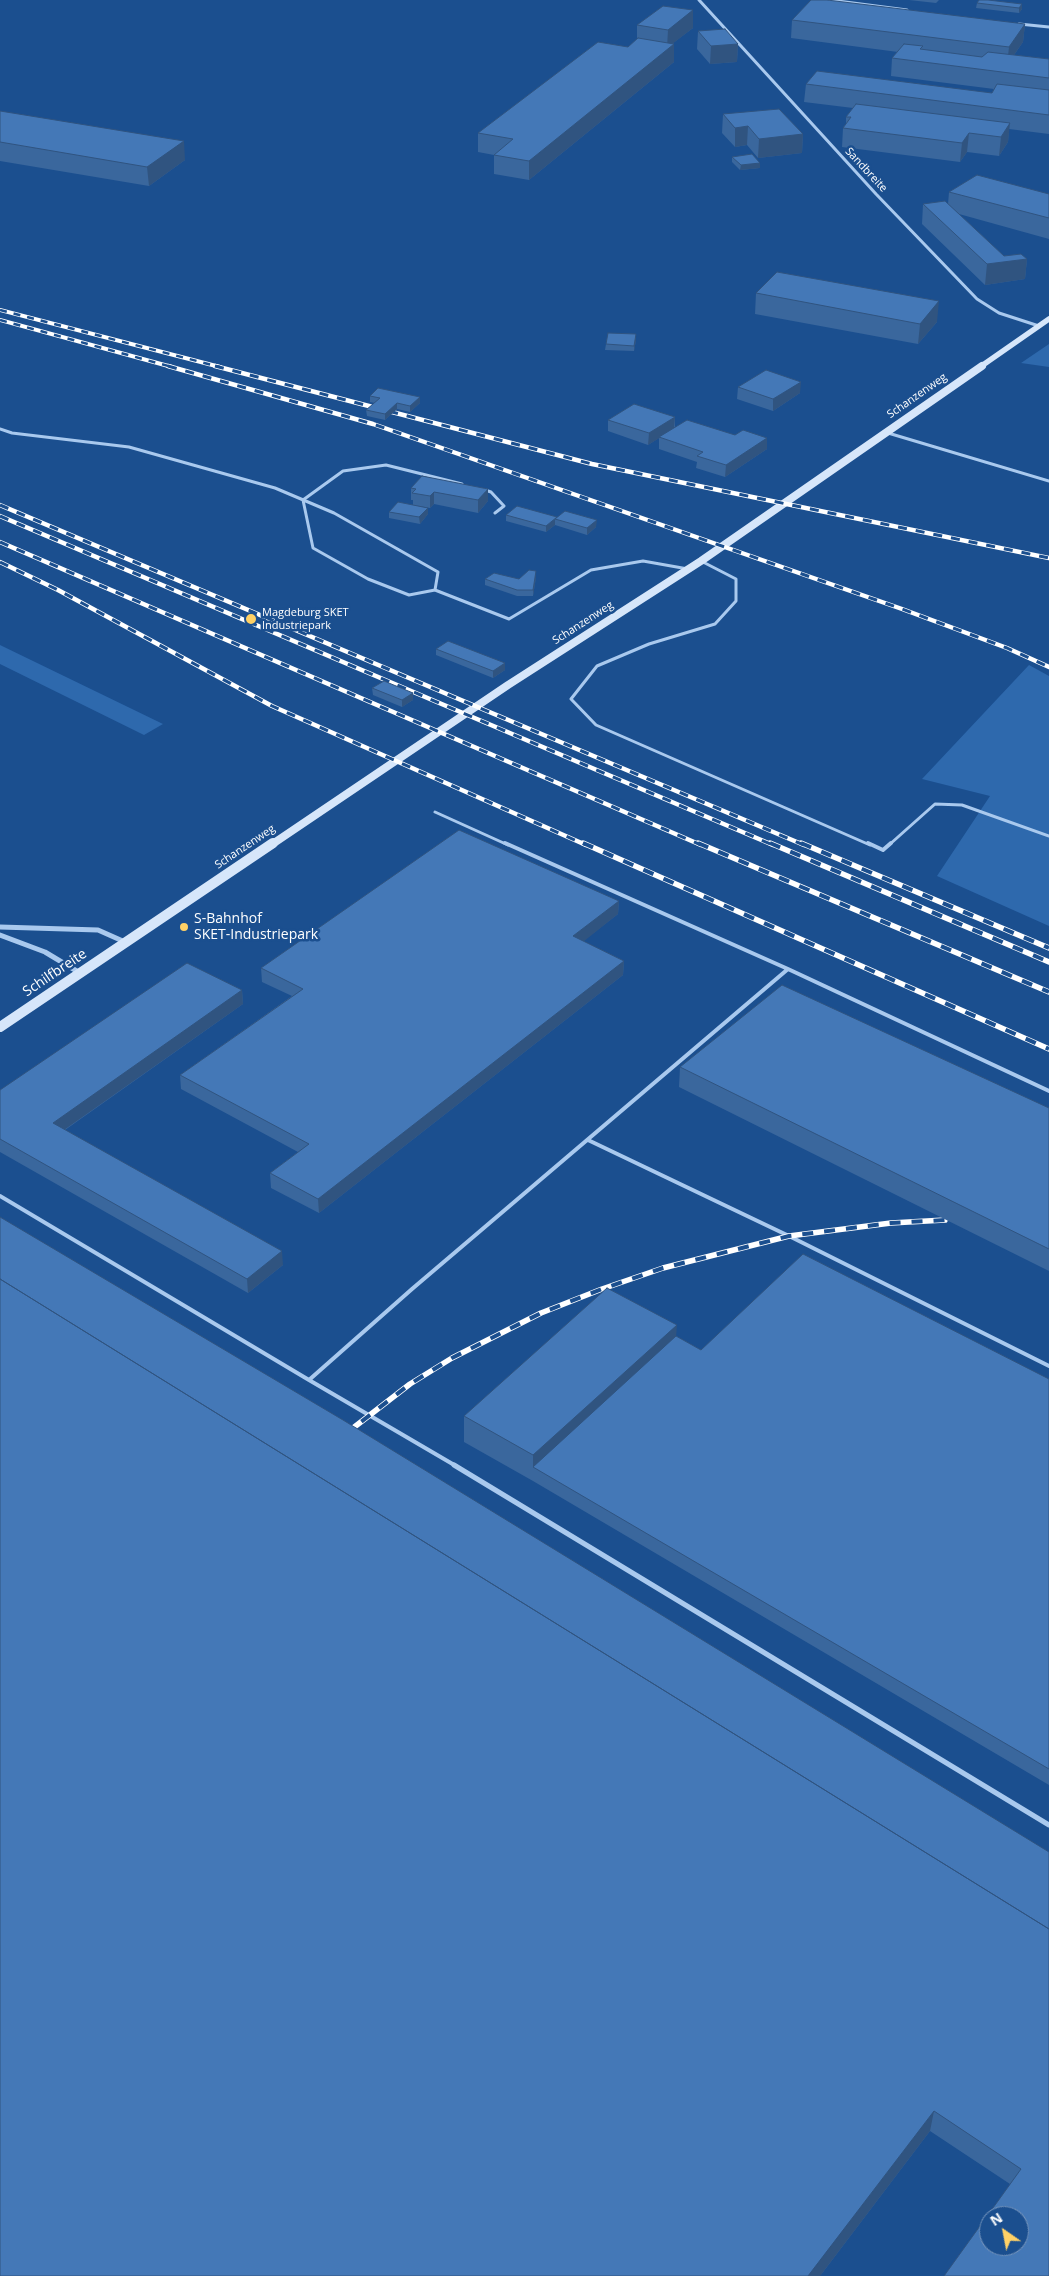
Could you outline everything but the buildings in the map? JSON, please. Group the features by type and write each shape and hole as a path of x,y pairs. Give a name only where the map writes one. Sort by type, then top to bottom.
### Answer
{"main road":[{"name":"Schanzenweg","path":"125,942 500,690 700,561 1049,319"},
{"name":"Schilfbreite","path":"0,1027 125,942"}],"street":[{"name":"Sandbreite","path":"699,0 870,187 970,292 999,312 1039,326"},
{"path":"830,0 909,10"},
{"path":"1012,23 1049,27"},
{"path":"0,927 98,930 125,942"},
{"path":"0,935 45,952 80,973"}],"lane":[{"path":"0,429 12,433 129,447 275,488 334,513 438,572 435,590"},
{"path":"885,432 1049,480"},
{"path":"303,500 343,471 386,465 462,484"},
{"path":"481,490 491,492 504,506 495,513"},
{"path":"303,500 313,548 368,579 409,596 435,590 509,619 591,570 643,561 688,569"},
{"path":"700,561 736,579 736,601 716,624 649,644 596,666 571,699 596,725 883,850 935,804 962,805 1049,836"},
{"path":"435,812 788,969 1049,1090"},
{"path":"309,1380 412,1289 788,969"},
{"path":"588,1140 789,1236 1049,1366"},
{"path":"0,1196 369,1414 1049,1824"}],"shaded area":[{"path":"1049,344 1049,367 1021,363"},
{"path":"0,645 163,724 144,735 0,664"},
{"path":"1029,665 1049,676 1049,926 937,876 990,796 922,779"}],"railway":[{"path":"0,310 220,367"},
{"path":"0,320 172,367"},
{"path":"168,366 373,424 902,609 1007,648 1049,667"},
{"path":"215,366 592,464 1049,558"},
{"path":"0,505 804,845"},
{"path":"0,516 773,845"},
{"path":"0,542 701,845"},
{"path":"0,562 58,590 272,706 586,845"},
{"path":"583,843 1049,1049"},
{"path":"698,843 1049,992"},
{"path":"770,843 1049,962"},
{"path":"801,843 1049,948"},
{"path":"344,1435 410,1384 452,1358 541,1313 602,1289 663,1268 789,1236 891,1223 945,1220"}],"place":[{"name":"Magdeburg SKET Industriepark","path":"251,619"},
{"name":"S-Bahnhof SKET-Industriepark","path":"184,927"}]}
